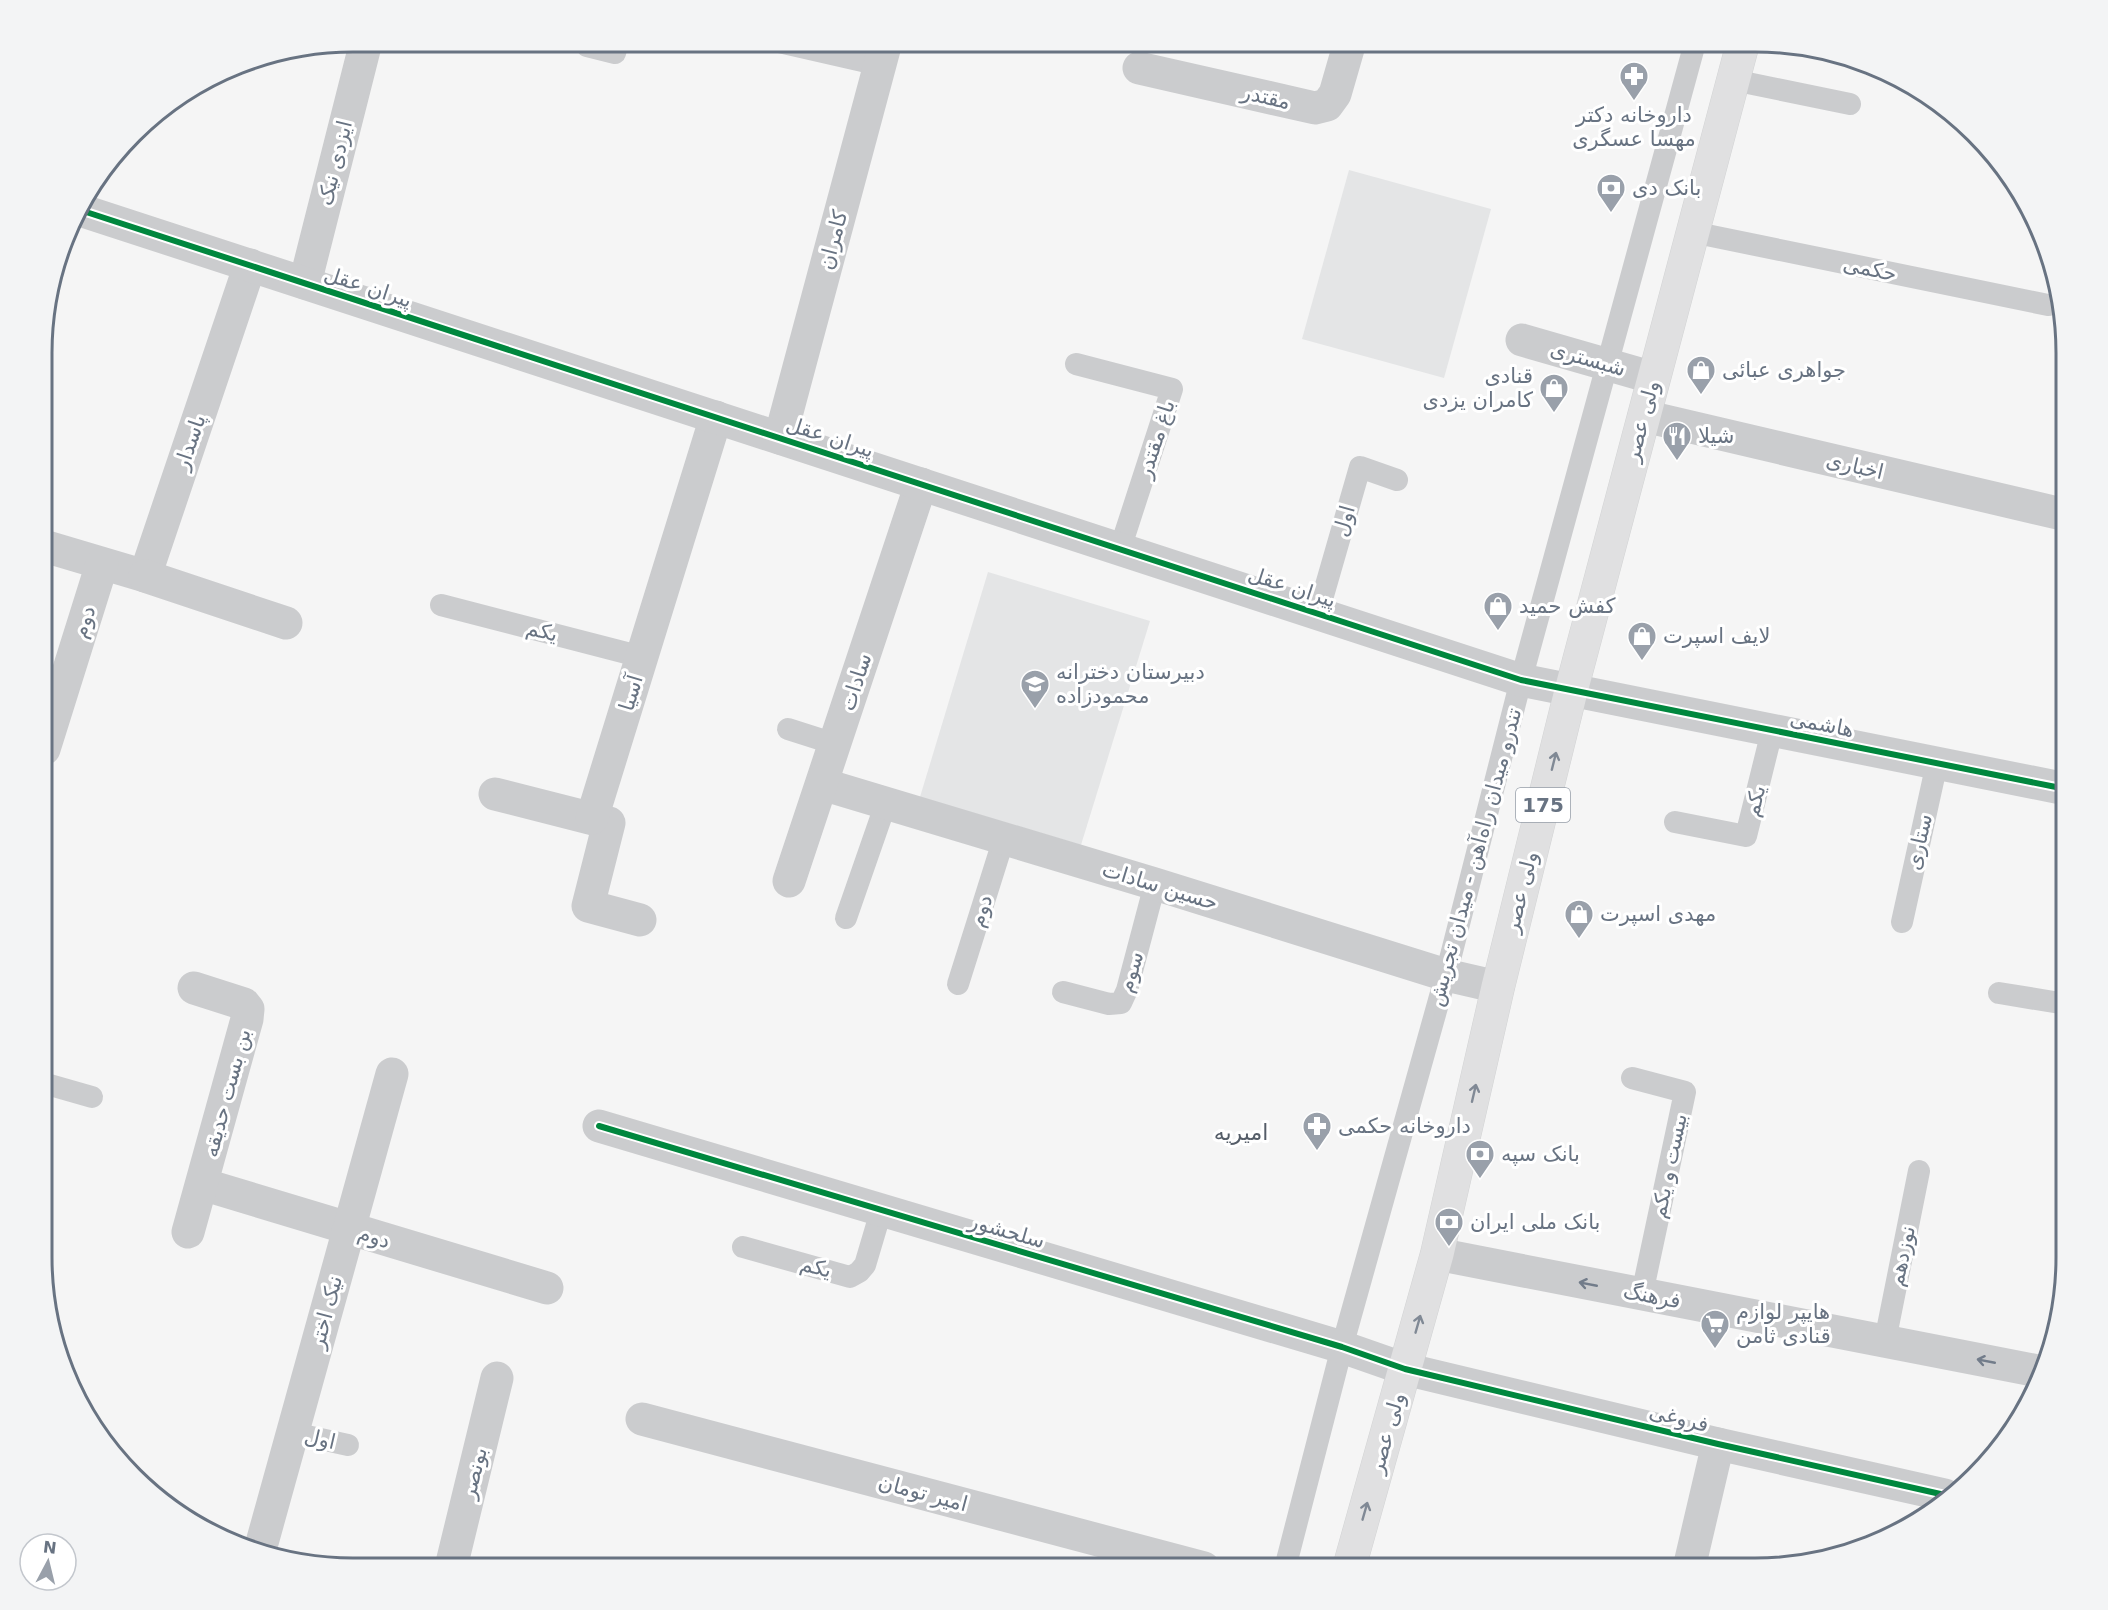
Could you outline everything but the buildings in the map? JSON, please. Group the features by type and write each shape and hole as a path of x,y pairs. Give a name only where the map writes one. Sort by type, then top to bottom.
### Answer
{"main road":[{"name":"ولی عصر","path":"1352,1558 1437,1254 1498,987 1571,691 1741,52"}],"street":[{"name":"ایزدی نیک","path":"305,284 363,52"},
{"name":"مقتدر","path":"1139,68 1315,108 1327,105 1335,94 1347,52"},
{"name":"کامران","path":"780,438 883,54"},
{"name":"پیران عقل","path":"88,213 1521,680 1571,691"},
{"name":"پاسدار","path":"145,576 249,265"},
{"name":"شبستری","path":"1522,340 1654,378"},
{"name":"اخباری","path":"1644,416 2056,513"},
{"name":"آسیا","path":"592,818 716,417"},
{"name":"سادات","path":"789,881 921,484"},
{"path":"52,546 286,622"},
{"name":"دوم","path":"52,723 102,564"},
{"name":"هاشمی","path":"1571,691 2056,787"},
{"name":"حسین سادات","path":"822,784 1155,884 1446,975 1498,987"},
{"path":"495,794 609,823 588,906 640,920"},
{"name":"بن بست حدیقه","path":"188,1232 248,1019 248,1009 244,1004 194,988"},
{"name":"نیک اختر","path":"262,1543 392,1074"},
{"name":"سلحشور","path":"599,1126 1342,1347 1405,1369"},
{"name":"دوم","path":"202,1184 547,1288"},
{"name":"فرهنگ","path":"1437,1254 2034,1370"},
{"name":"فروغی","path":"1405,1369 1718,1444 1940,1494"},
{"name":"بونصر","path":"453,1558 497,1378"},
{"name":"امیر تومان","path":"642,1419 1166,1558"},
{"path":"1691,1558 1718,1444"}],"lane":[{"path":"866,52 883,54"},
{"name":"تندرو میدان راه‌آهن - میدان تجریش","path":"1288,1558 1342,1347 1446,975 1521,680 1693,52"},
{"path":"1733,80 1850,104"},
{"name":"حکمی","path":"1692,232 2048,305"},
{"name":"باغ مقتدر","path":"1076,364 1172,389 1120,549"},
{"name":"اول","path":"1318,613 1360,467 1397,480"},
{"name":"یکم","path":"441,605 642,657"},
{"path":"788,729 835,744"},
{"name":"یکم","path":"1675,822 1746,836 1772,731"},
{"name":"ستاری","path":"1902,922 1937,763"},
{"path":"846,918 886,803"},
{"name":"دوم","path":"958,984 1004,838"},
{"name":"سوم","path":"1063,992 1108,1004 1121,1003 1127,990 1155,884"},
{"path":"1999,993 2056,1002"},
{"name":"بیست و یکم","path":"1632,1078 1685,1092 1642,1294"},
{"path":"52,1086 92,1097"},
{"name":"نوزدهم","path":"1885,1341 1919,1171"},
{"name":"یکم","path":"743,1247 850,1277 865,1265 881,1211"},
{"name":"اول","path":"293,1433 348,1445"}],"shaded area":[{"path":"1349,170 1491,209 1444,378 1302,339"},
{"name":"دبیرستان دخترانه محمودزاده","path":"988,572 1150,621 1081,845 920,797"}],"cycle path":[{"path":"88,213 1521,680 2056,787"},
{"path":"599,1126 1342,1347 1405,1369 1718,1444 1940,1494"}],"place":[{"name":"داروخانه دکتر مهسا عسگری","path":"1634,102"},
{"name":"بانک دی","path":"1611,214"},
{"name":"جواهری عبائی","path":"1701,396"},
{"name":"قنادی کامران یزدی","path":"1554,414"},
{"name":"شیلا","path":"1677,462"},
{"name":"کفش حمید","path":"1498,632"},
{"name":"لایف اسپرت","path":"1642,662"},
{"name":"دبیرستان دخترانه محمودزاده","path":"1035,710"},
{"name":"مهدی اسپرت","path":"1579,940"},
{"name":"داروخانه حکمی","path":"1317,1152"},
{"name":"بانک سپه","path":"1480,1180"},
{"name":"بانک ملی ایران","path":"1449,1248"},
{"name":"هایپر لوازم قنادی ثامن","path":"1715,1350"}],"district":[{"name":"امیریه","path":"1241,1132"}]}
